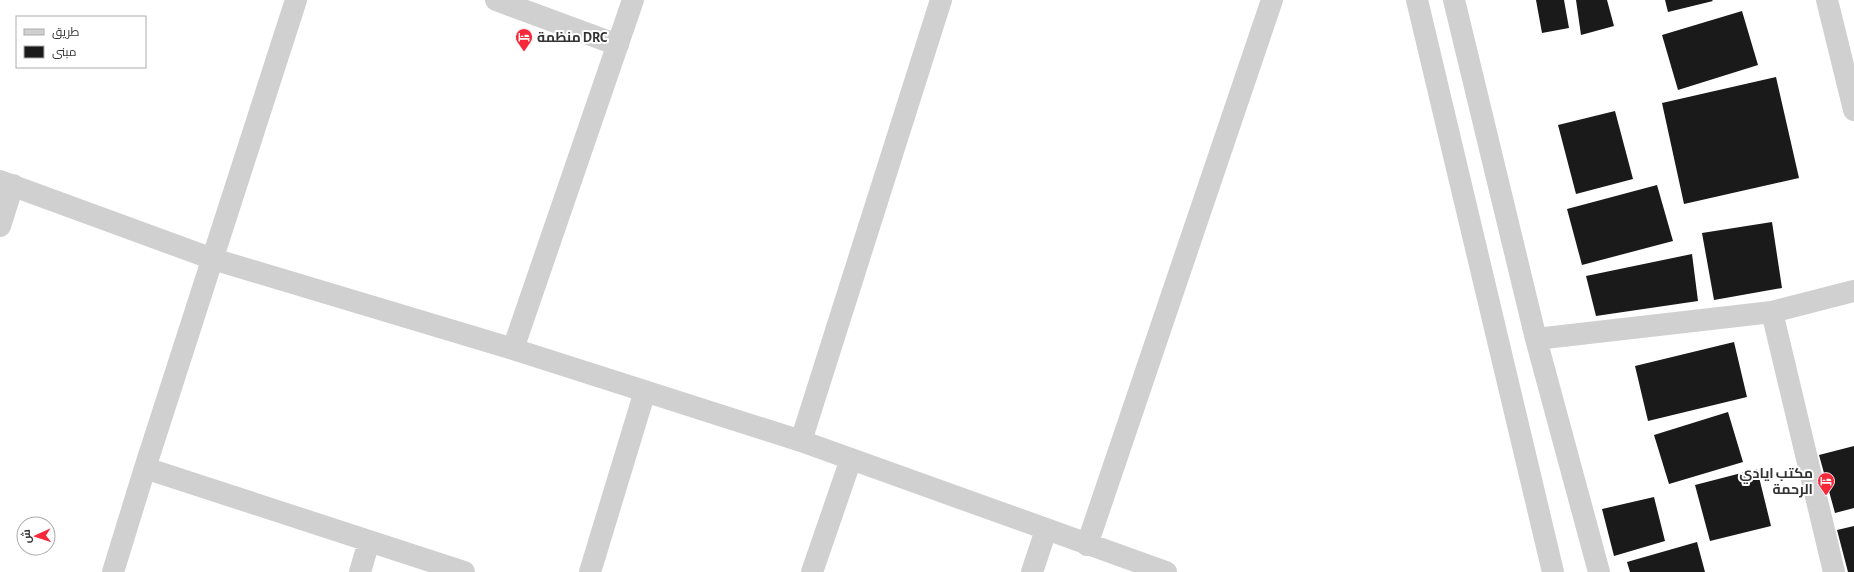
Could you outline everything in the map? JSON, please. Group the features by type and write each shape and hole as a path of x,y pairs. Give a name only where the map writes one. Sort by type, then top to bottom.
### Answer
{"street":[{"path":"113,572 145,468 296,0"},
{"path":"496,0 618,45"},
{"path":"513,349 633,0"},
{"path":"801,441 941,0"},
{"path":"1087,545 1272,0"},
{"path":"1417,0 1553,572"},
{"path":"1454,0 1536,340 1599,572"},
{"path":"1827,0 1854,110"},
{"path":"0,226 6,183 212,259 513,349 801,441 1087,545 1166,572"},
{"path":"1536,340 1772,312 1854,291"},
{"path":"1772,312 1834,572"},
{"path":"590,572 645,391"},
{"path":"812,572 851,459"},
{"path":"145,468 464,572"},
{"path":"1032,572 1046,530"},
{"path":"360,572 369,541"}],"building":[{"path":"1536,0 1564,0 1569,28 1542,33"},
{"path":"1576,0 1607,0 1614,26 1581,35"},
{"path":"1665,0 1712,0 1713,1 1668,12"},
{"path":"1742,11 1758,65 1678,90 1662,35"},
{"path":"1776,77 1799,178 1684,204 1662,103"},
{"path":"1615,111 1633,179 1576,194 1558,125"},
{"path":"1657,185 1673,241 1582,265 1567,209"},
{"path":"1772,222 1782,288 1714,300 1702,233"},
{"path":"1692,254 1698,301 1596,316 1586,276"},
{"path":"1734,342 1747,397 1648,421 1635,366"},
{"path":"1728,412 1743,462 1669,484 1654,435"},
{"path":"1854,446 1854,508 1835,513 1819,455"},
{"path":"1757,469 1771,526 1710,541 1695,485"},
{"path":"1654,497 1665,541 1614,556 1602,509"},
{"path":"1854,526 1854,572 1848,572 1837,530"},
{"path":"1697,542 1705,572 1630,572 1627,562"}],"place":[{"name":"منظمة DRC","path":"524,52"},
{"name":"مكتب ايادي الرحمة","path":"1826,496"}]}
